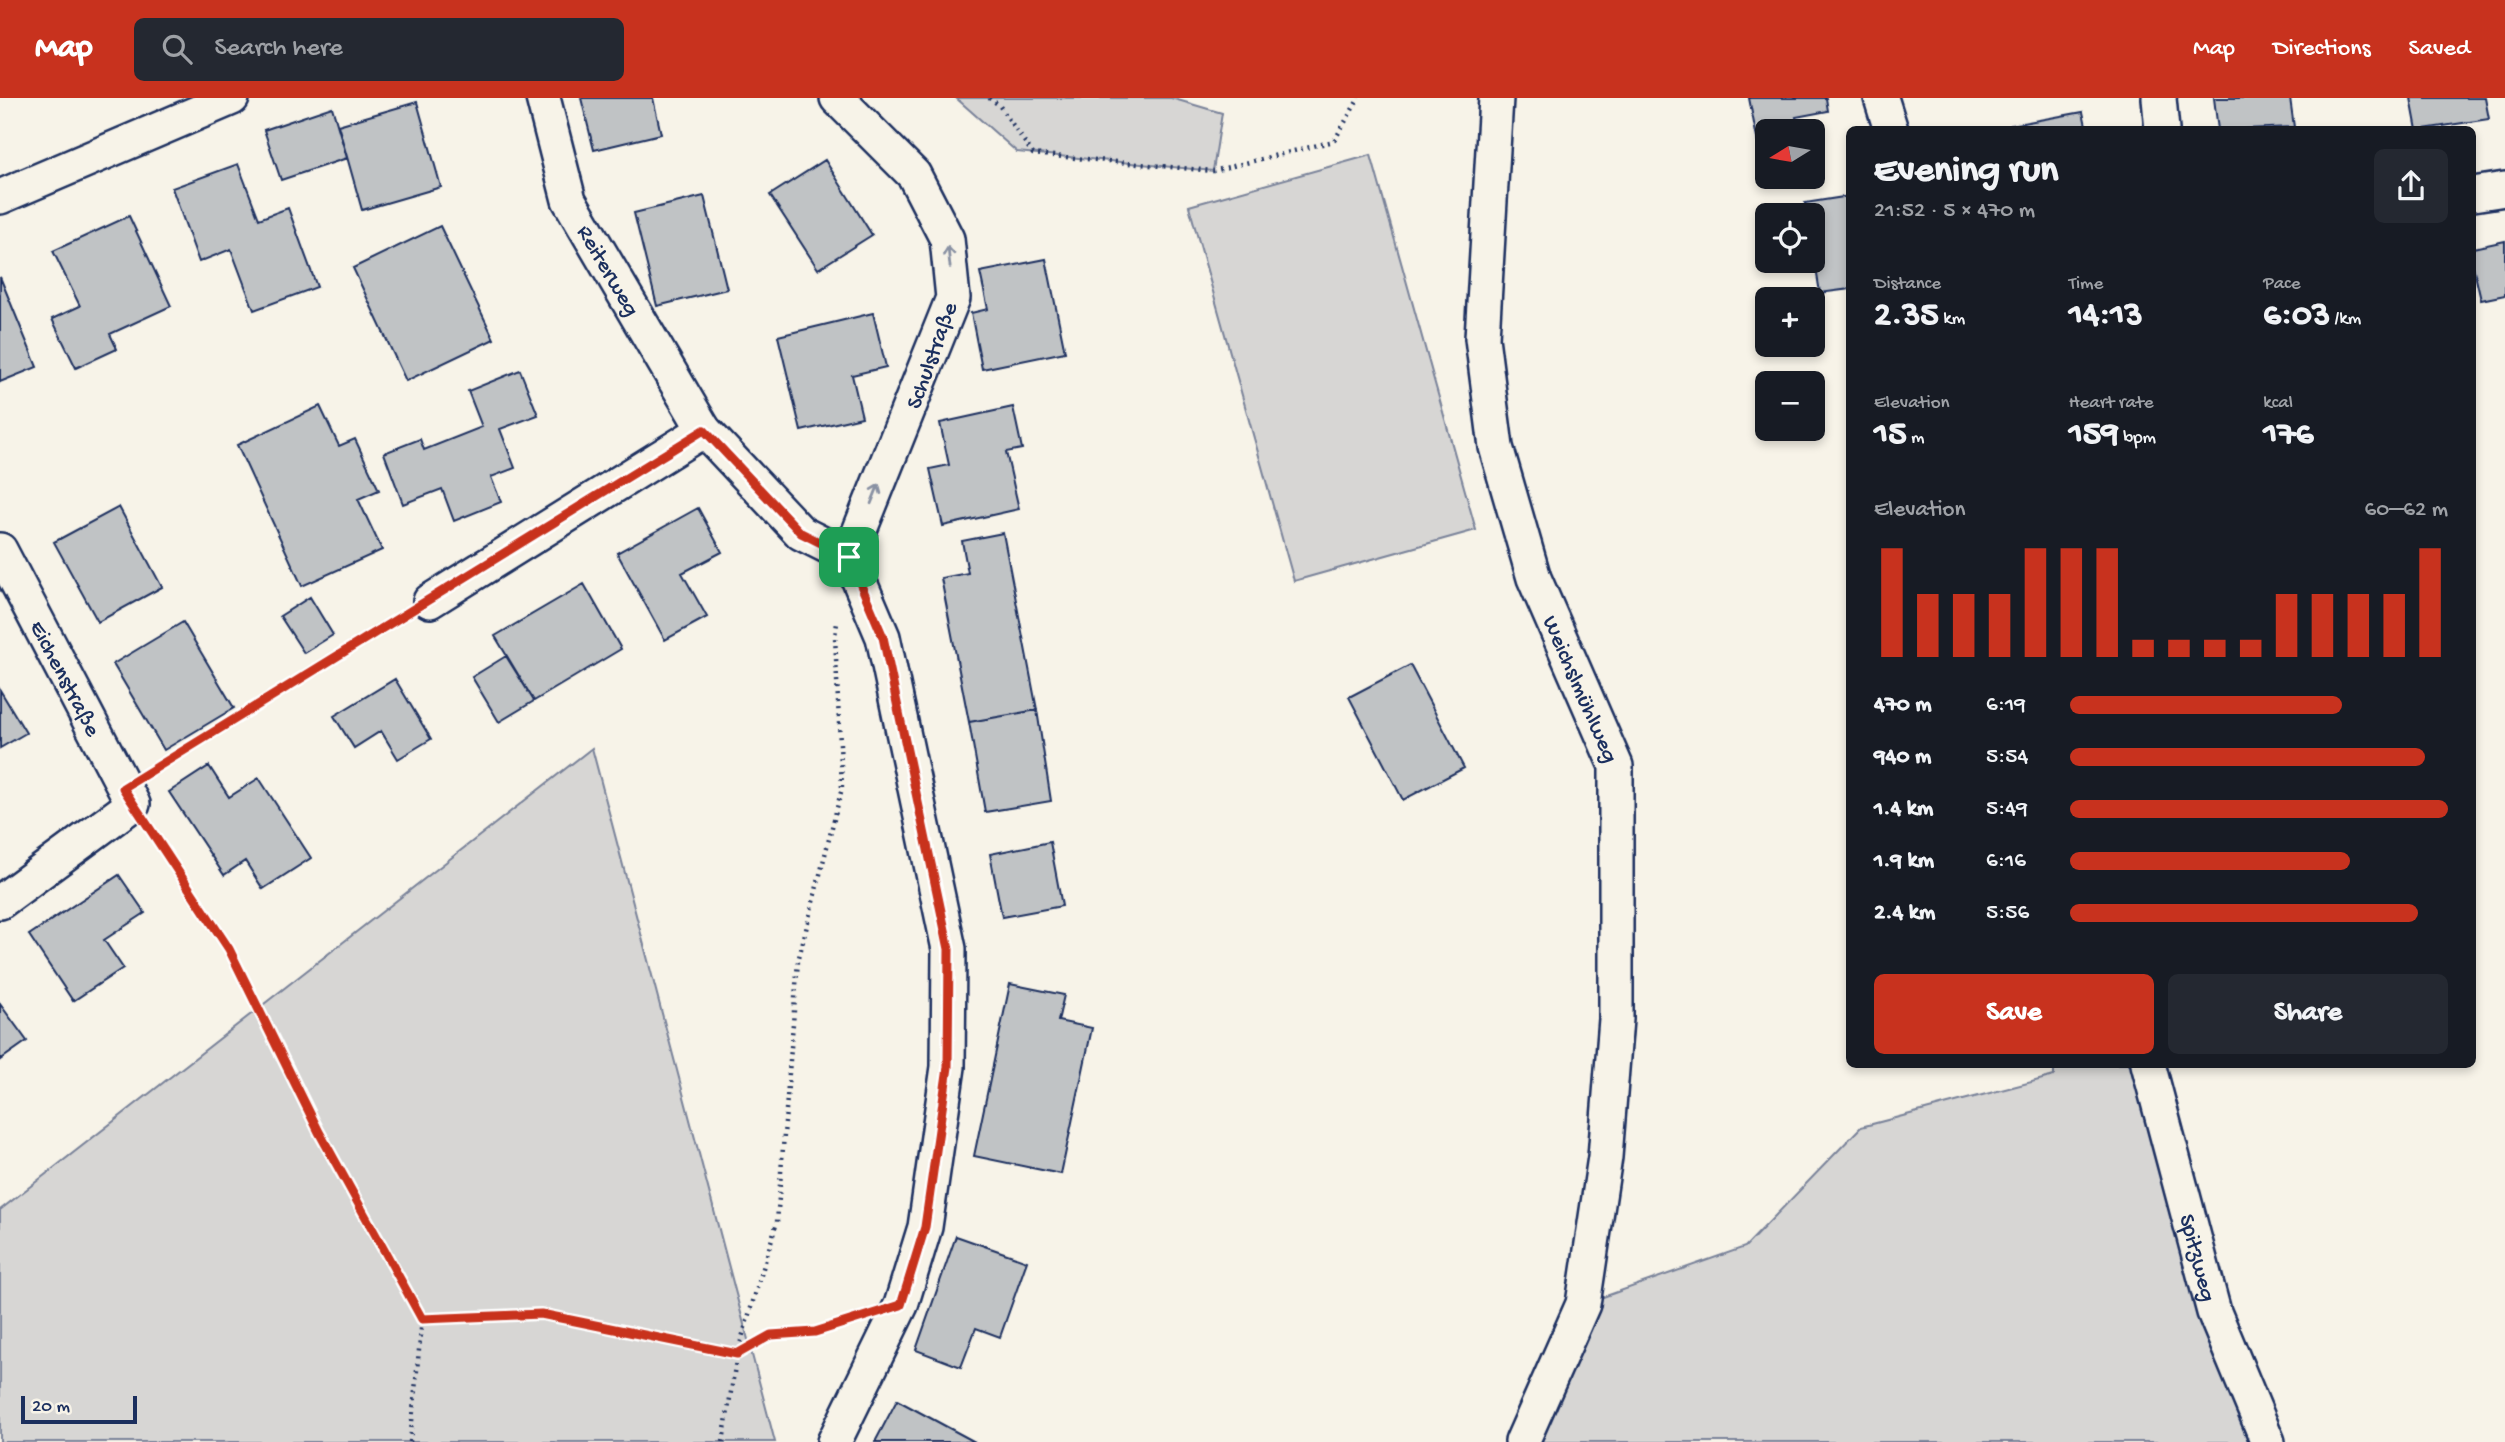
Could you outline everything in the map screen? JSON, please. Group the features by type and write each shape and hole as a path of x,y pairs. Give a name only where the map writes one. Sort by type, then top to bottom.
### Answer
{"street":[{"path":"0,197 232,98"},
{"name":"Reiterweg","path":"543,98 569,200 704,430 801,533 849,557"},
{"name":"Schulstraße","path":"837,98 914,175 947,239 953,298 849,557"},
{"name":"Weichslmühlweg","path":"1496,98 1482,338 1496,447 1534,578 1616,766 1616,1019 1605,1157 1583,1304 1522,1442"},
{"path":"1881,98 1890,126"},
{"path":"2160,98 2162,126"},
{"path":"2476,194 2505,189"},
{"path":"430,601 704,430"},
{"name":"Eichenstraße","path":"0,550 128,796"},
{"path":"834,1442 901,1305 925,1227 948,1067 949,949 883,637 849,557"},
{"path":"0,902 128,796"},
{"name":"Spitzweg","path":"2149,1068 2214,1312 2268,1442"}],"path":[{"path":"989,98 999,105 1033,154 1213,172 1334,141 1359,98"},
{"path":"723,1442 737,1354 777,1222 799,961 842,788 835,636 849,557"},
{"path":"410,1442 422,1319 319,1132 229,949 128,796 430,601"},
{"path":"422,1319 541,1314 737,1354 771,1335 815,1332 901,1305"}],"shaded area":[{"path":"956,98 1171,98 1222,113 1213,171 1017,152"},
{"path":"1371,155 1476,530 1294,581 1189,206"},
{"path":"592,748 775,1442 0,1442 0,1210"},
{"path":"2054,1068 2149,1068 2268,1442 1522,1442 1583,1304 1745,1247 1861,1127 2054,1076"}],"building":[{"path":"581,98 653,98 661,134 594,150"},
{"path":"1749,98 1826,98 1828,111 1796,119 1755,119 1755,129"},
{"path":"2214,98 2290,98 2294,126 2218,126"},
{"path":"2411,98 2485,98 2489,119 2443,126 2416,126"},
{"path":"417,102 441,187 362,210 338,125"},
{"path":"332,107 347,158 281,180 264,130"},
{"path":"2083,112 2086,126 2011,126"},
{"path":"825,160 872,235 818,269 770,195"},
{"path":"238,164 259,219 288,208 317,287 254,310 231,249 199,262 172,188"},
{"path":"704,196 727,289 657,306 634,213"},
{"path":"1846,197 1846,290 1825,292 1825,287 1819,287 1817,273 1825,273 1825,203 1805,203"},
{"path":"129,216 171,306 110,334 117,349 76,368 52,319 80,306 53,251"},
{"path":"440,226 494,339 406,381 353,268"},
{"path":"2505,241 2505,295 2481,300 2476,279 2476,247"},
{"path":"1046,259 1065,352 982,369 971,313 988,309 980,272"},
{"path":"0,277 37,367 0,382"},
{"path":"873,313 886,367 852,375 862,417 801,431 778,336"},
{"path":"520,370 538,415 500,429 515,468 491,477 501,502 454,521 442,489 403,504 384,453 420,439 424,450 482,427 468,391"},
{"path":"320,406 339,446 355,439 379,490 358,499 382,550 302,586 237,445"},
{"path":"1013,407 1022,449 1006,452 1019,509 943,526 930,469 949,465 940,423"},
{"path":"119,507 162,587 98,622 54,542"},
{"path":"698,508 722,552 682,573 707,617 665,640 617,553"},
{"path":"1003,533 1037,710 969,722 941,578 968,573 962,541"},
{"path":"584,584 621,649 534,701 495,636"},
{"path":"310,597 333,635 304,653 280,616"},
{"path":"183,622 234,708 164,750 113,664"},
{"path":"506,656 534,701 499,722 472,677"},
{"path":"1410,665 1464,768 1403,800 1349,697"},
{"path":"395,679 431,739 398,759 381,731 354,748 334,716"},
{"path":"0,690 26,733 0,748"},
{"path":"1037,710 1051,801 985,812 969,722"},
{"path":"209,766 229,797 259,778 311,858 263,889 245,861 224,875 169,792"},
{"path":"1050,842 1062,906 1002,917 990,854"},
{"path":"119,875 145,913 104,940 123,968 73,1001 29,935"},
{"path":"1010,984 1064,995 1058,1021 1092,1028 1061,1174 974,1156"},
{"path":"0,1004 27,1041 0,1060"},
{"path":"956,1236 1027,1261 1000,1337 976,1328 961,1367 916,1350"},
{"path":"897,1400 975,1442 875,1442"}],"route":[{"path":"704,430 801,533 849,557 883,637 949,949 948,1067 925,1227 901,1305 815,1332 771,1335 737,1354 541,1314 422,1319 319,1132 229,949 123,788 704,430"}]}
